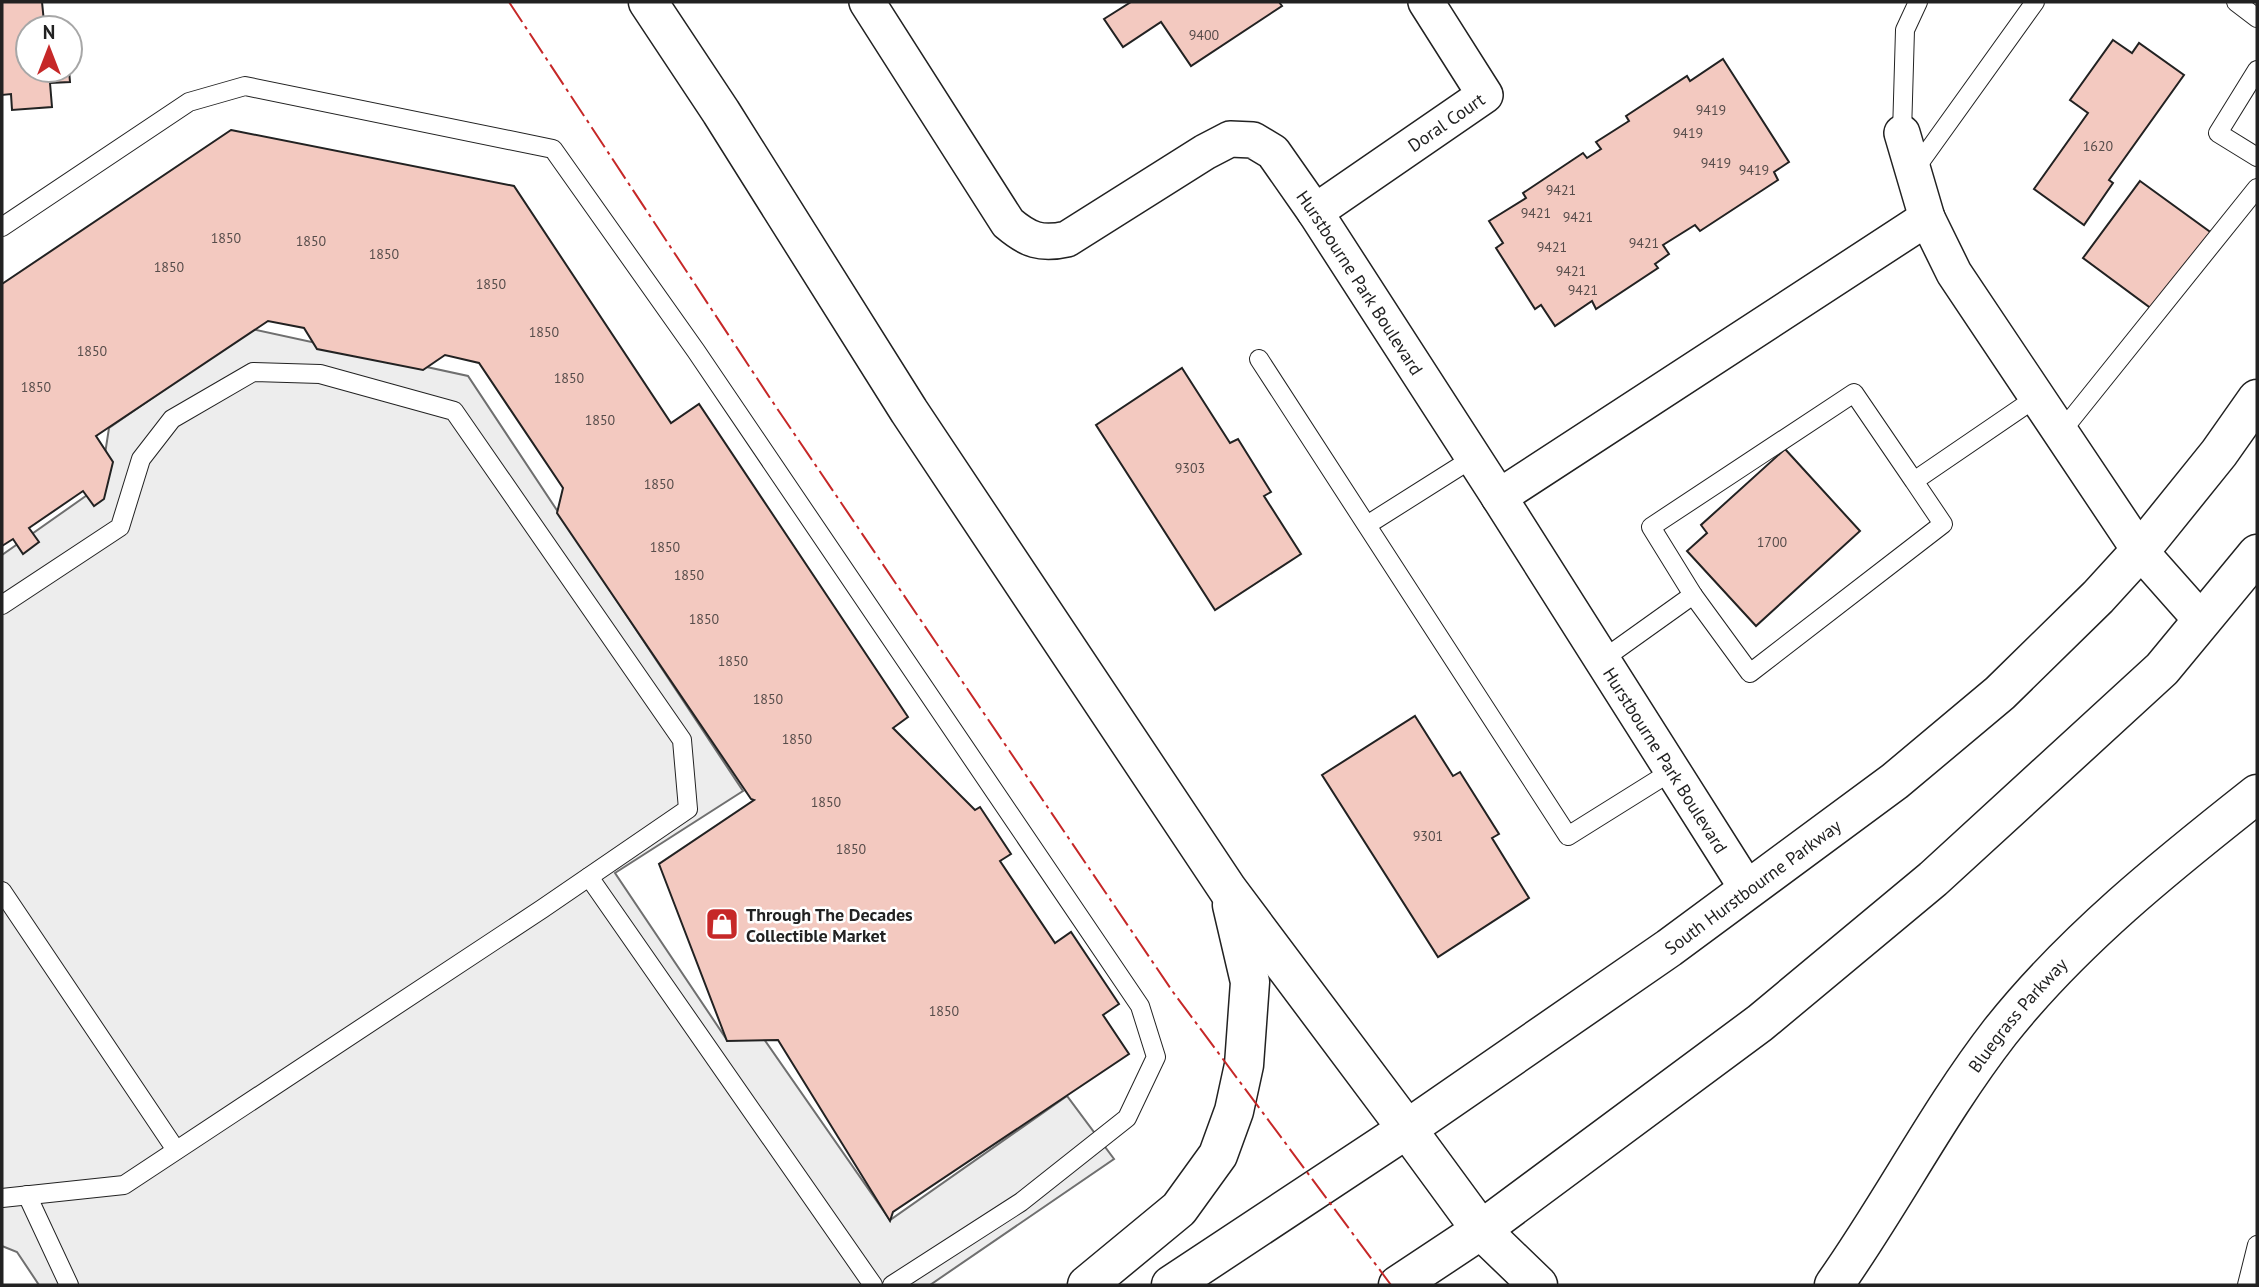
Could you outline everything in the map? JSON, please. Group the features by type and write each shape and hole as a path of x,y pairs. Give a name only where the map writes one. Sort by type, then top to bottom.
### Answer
{"main road":[{"path":"648,2 721,112 909,411 1228,890 1481,1230 1538,1285"},
{"name":"South Hurstbourne Parkway","path":"1171,1285 1407,1129 1669,948 1895,781 2000,693 2098,597 2140,551 2219,453 2257,399"},
{"path":"1398,1285 1481,1230 1760,1023 1933,879 2162,670 2257,554"},
{"name":"Bluegrass Parkway","path":"1834,1285 1938,1120 2001,1032 2065,959 2179,855 2257,794"},
{"path":"1087,1285 1180,1209 1217,1155 1234,1111 1244,1065 1250,982 1228,890"}],"street":[{"name":"Hurstbourne Park Boulevard","path":"867,2 1008,223 1025,237 1051,243 1067,239 1230,139 1253,141 1273,152 1315,212 1474,458 1748,890"},
{"name":"Doral Court","path":"1315,212 1485,95 1426,2"},
{"path":"1902,133 1927,218 1954,273 2140,551 2202,621"},
{"path":"1499,498 1927,218"}],"lane":[{"path":"1902,133 1905,30 1918,2"},
{"path":"1913,172 2035,2"},
{"path":"2236,2 2257,18"},
{"path":"2257,70 2218,133 2257,157"},
{"path":"2,228 189,102 245,86 554,149 720,385 1140,1006 1156,1057 1126,1118 1021,1202 892,1285"},
{"path":"2061,432 2257,188"},
{"path":"1259,359 1568,836 1672,771"},
{"path":"2,605 120,527 141,459 172,419 253,372 320,374 454,411 682,740 688,809 124,1185 2,1198"},
{"path":"1854,393 1914,481 1943,524 1750,673 1693,594 1651,527 1854,393"},
{"path":"1914,481 2037,397"},
{"path":"1367,526 1474,458"},
{"path":"1602,660 1693,594"},
{"path":"589,877 873,1285"},
{"path":"2,891 176,1150"},
{"path":"27,1195 69,1285"},
{"path":"2247,1285 2257,1245"}],"shaded area":[{"path":"252,329 468,376 743,791 615,873 727,1040 752,1022 890,1220 1067,1096 1114,1159 930,1285 39,1285 17,1252 2,1246 2,555 100,486 109,428"}],"building":[{"path":"2,2 42,2 43,14 14,14 14,84 50,84 52,107 12,110 11,94 2,95"},
{"path":"1131,2 1279,2 1282,6 1191,66 1161,22 1123,47 1104,19"},
{"path":"2113,40 2132,53 2139,43 2184,75 2109,180 2113,183 2084,225 2034,189 2088,113 2070,100"},
{"path":"1723,59 1789,162 1774,172 1778,180 1700,231 1695,225 1663,245 1669,254 1655,264 1658,268 1596,309 1592,301 1555,326 1541,305 1535,309 1496,248 1503,243 1489,221 1526,198 1523,193 1583,153 1587,158 1601,149 1596,142 1629,121 1626,116 1687,76 1690,81"},
{"path":"231,130 514,186 671,423 699,404 908,717 893,728 975,810 980,807 1011,854 1000,861 1055,943 1071,932 1119,1004 1103,1015 1129,1054 893,1212 890,1221 778,1040 727,1041 659,864 754,800 557,513 563,488 479,363 445,355 423,370 317,349 304,328 268,321 96,436 113,462 104,499 94,506 83,491 29,528 39,542 23,554 13,539 2,546 2,284"},
{"path":"2140,181 2213,234 2156,312 2083,258"},
{"path":"1182,368 1230,443 1238,439 1271,492 1264,496 1301,554 1215,610 1096,425"},
{"path":"1785,449 1860,531 1756,626 1687,551 1707,533 1701,525"},
{"path":"1415,716 1453,776 1460,772 1499,834 1492,838 1529,898 1438,957 1322,775"}],"power":[{"path":"509,2 770,398 1173,992 1391,1285"}],"place":[{"name":"Through The Decades Collectible Market","path":"722,924"}]}
